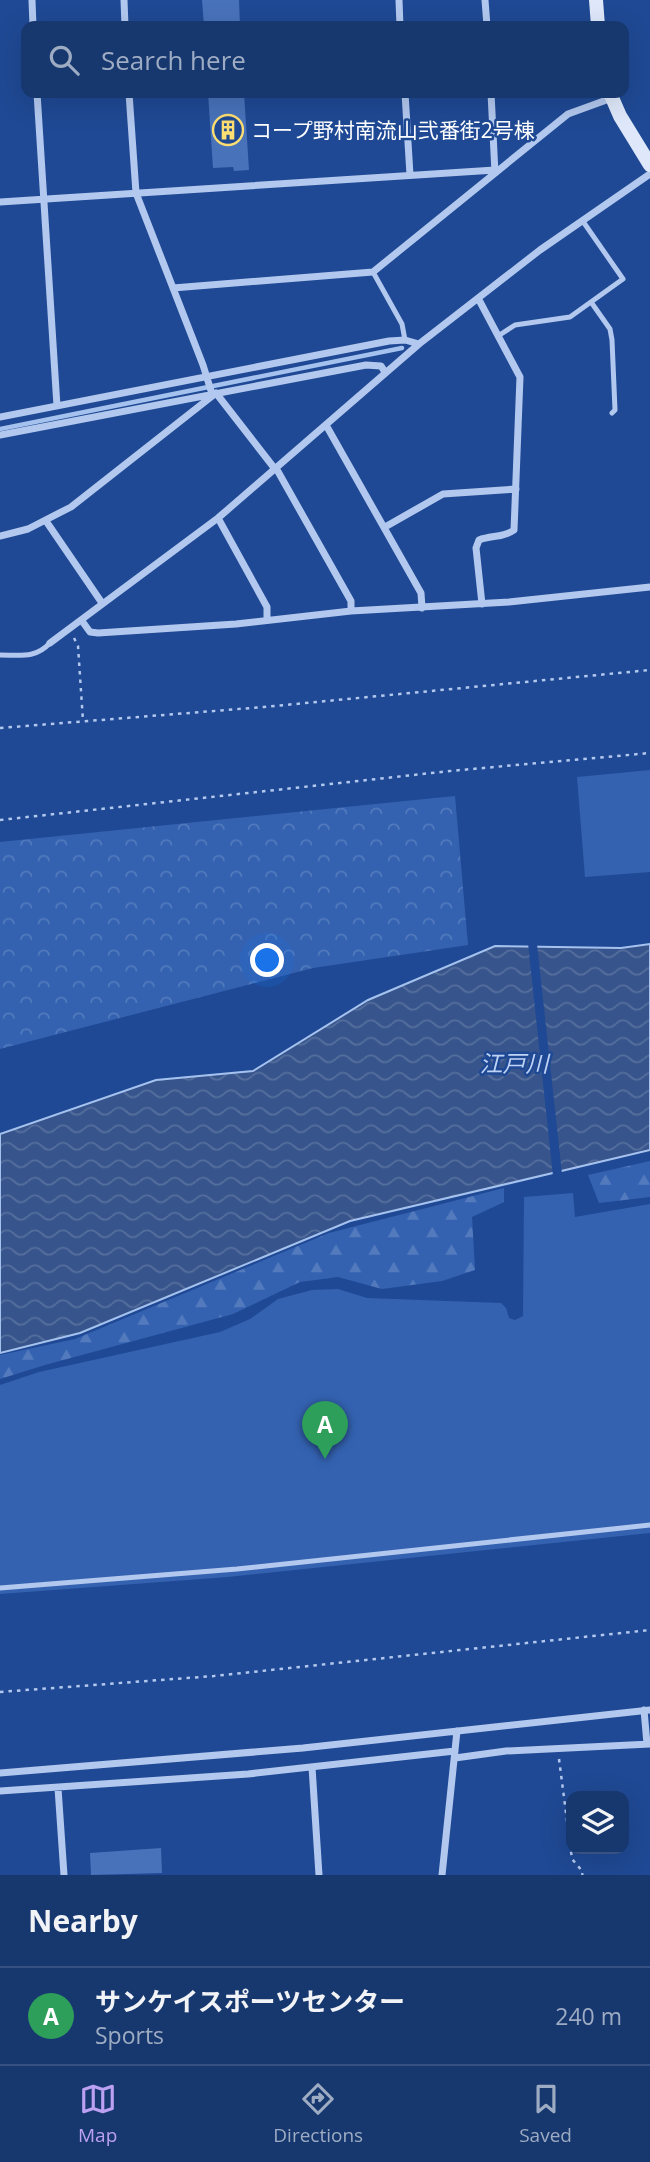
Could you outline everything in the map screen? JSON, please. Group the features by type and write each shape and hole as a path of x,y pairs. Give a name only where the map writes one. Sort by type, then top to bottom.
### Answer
{"street":[{"path":"32,0 33,21"},
{"path":"124,0 125,21"},
{"path":"399,0 400,21"},
{"path":"485,0 487,21"},
{"path":"596,0 598,21"},
{"path":"37,98 57,406"},
{"path":"129,98 136,193 207,377 214,393 275,468 351,601 351,611"},
{"path":"405,98 410,175"},
{"path":"491,98 495,172"},
{"path":"173,288 373,272 568,114 604,98"},
{"path":"612,98 631,136 650,165"},
{"path":"0,202 410,175 495,172"},
{"path":"50,643 218,518 419,344 540,250 650,174"},
{"path":"478,298 520,377 514,530 506,536 479,540 476,548 482,604"},
{"path":"0,417 389,341 405,340 419,344"},
{"path":"0,435 366,365 381,366 385,372"},
{"path":"0,536 28,529 71,507 214,393"},
{"path":"326,425 421,593 422,608"},
{"path":"385,527 443,494 516,489"},
{"path":"218,518 267,607 267,620"},
{"path":"46,521 102,603"},
{"path":"82,621 90,632 98,633 351,611 482,604 650,587"},
{"path":"0,1773 303,1748 647,1710 649,1744 455,1754 235,1775 0,1791"},
{"path":"442,1875 457,1731"},
{"path":"312,1767 319,1875"},
{"path":"58,1787 64,1875"}],"lane":[{"path":"498,336 515,326 570,317 623,279 582,220"},
{"path":"373,272 402,324 405,340"},
{"path":"591,302 610,329 615,410 612,413"},
{"path":"0,655 34,654 42,652 50,643"},
{"path":"0,1588 237,1569 650,1525"}],"path":[{"path":"70,629 78,646 83,721"},
{"path":"0,728 264,707 650,670"},
{"path":"0,820 436,772 650,753"},
{"path":"0,1692 214,1676 650,1630"},
{"path":"558,1749 572,1859 583,1872 582,1875"}],"green space":[{"path":"650,770 650,872 585,877 577,777"},
{"path":"455,796 468,945 313,968 0,1049 0,842"},
{"path":"650,1161 650,1197 599,1203 588,1175"},
{"path":"504,1188 504,1202 472,1217 475,1270 442,1281 382,1289 338,1277 300,1282 233,1314 0,1379 0,1355 75,1339 329,1233"},
{"path":"573,1193 575,1217 650,1204 650,1533 228,1577 0,1594 0,1385 39,1372 220,1332 250,1319 278,1299 312,1290 338,1289 367,1298 501,1303 509,1318 515,1320 523,1316 524,1197"}],"water":[{"name":"江戸川","path":"650,944 650,1150 350,1221 80,1333 0,1353 0,1134 156,1080 253,1071 368,1000 495,946 621,948"}],"pier":[{"path":"528,943 537,944 562,1174 553,1176"}],"building":[{"path":"202,0 239,0 240,21 204,21"},
{"name":"コープ野村南流山弐番街2号棟","path":"208,98 244,98 249,170 234,171 233,167 213,168"},
{"path":"161,1848 162,1873 91,1875 90,1853"}],"waterway":[{"path":"0,429 402,348"}],"place":[{"name":"コープ野村南流山弐番街2号棟","path":"228,130"},
{"name":"サンケイスポーツセンター","path":"325,1459"}]}
